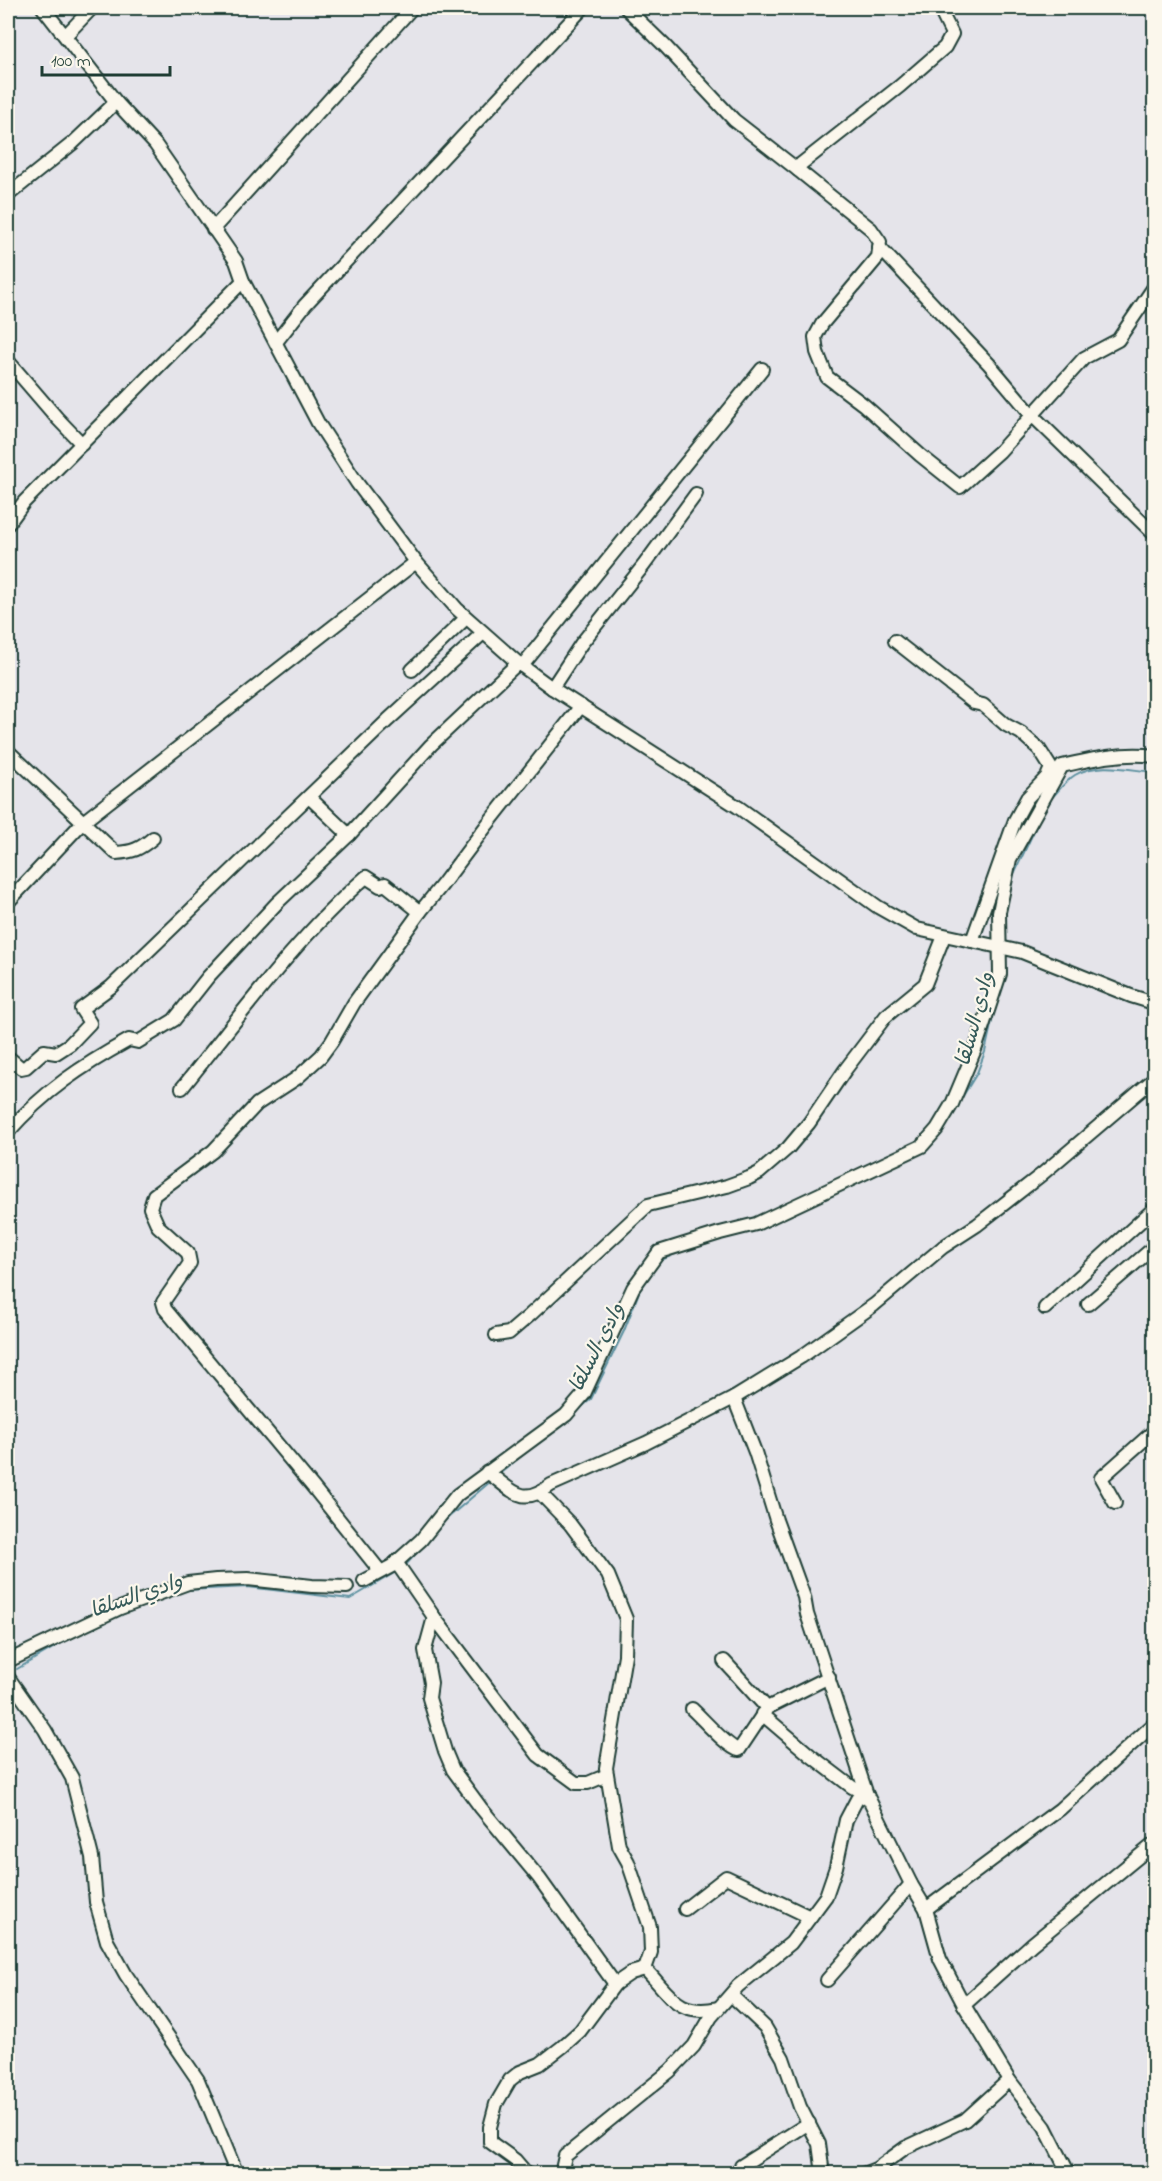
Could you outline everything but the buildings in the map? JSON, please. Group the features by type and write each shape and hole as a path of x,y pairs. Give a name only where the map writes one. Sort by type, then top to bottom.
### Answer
{"street":[{"path":"43,8 116,102 155,144 236,261 243,281 318,423 357,483 416,562 466,618 520,665 552,688 738,807 878,907 917,929 1022,952 1131,996 1155,1003"},
{"path":"66,35 92,8"},
{"path":"213,229 412,8"},
{"path":"276,342 305,304 583,8"},
{"path":"626,8 666,46 734,120 871,229 880,242 878,257 822,324 815,337 817,352 826,377 864,405 960,487 1000,451 1084,358 1118,340 1155,287"},
{"path":"798,170 801,164 900,86 945,47 952,34 939,8"},
{"path":"8,195 73,143 116,102"},
{"path":"879,247 989,364 1032,415 1155,534"},
{"path":"8,524 24,502 243,281"},
{"path":"8,361 82,444"},
{"path":"8,1132 23,1114 82,1067 129,1040 138,1042 174,1020 208,977 270,911 349,835 431,745 520,665 762,369"},
{"path":"552,688 581,644 644,565 696,494"},
{"path":"8,902 83,822 416,562"},
{"path":"412,670 466,618"},
{"path":"8,1057 21,1068 26,1067 44,1051 56,1053 70,1044 90,1023 81,1009 111,987 388,720 483,633"},
{"path":"895,641 974,703 983,705 1006,726 1021,733 1039,749 1051,768 1047,777 1027,798 1015,820 972,941"},
{"path":"380,1571 313,1486 165,1309 163,1302 190,1263 188,1253 158,1226 150,1208 154,1196 213,1151 257,1104 297,1078 321,1056 333,1041 354,1003 420,912 581,706"},
{"path":"8,751 116,853 133,852 140,849 153,837"},
{"path":"364,1581 396,1562 421,1540 457,1495 566,1415 584,1394 633,1288 659,1252 756,1224 788,1211 922,1146 937,1129 952,1104 976,1047 1000,974 999,912 1010,859 1062,766 1099,758 1141,754 1155,756"},
{"path":"309,797 349,835"},
{"path":"183,1088 292,953 348,892 366,877 380,886 385,884 420,912"},
{"path":"496,1335 509,1333 530,1316 648,1205 727,1186 749,1178 759,1173 788,1148 809,1123 886,1016 925,984 944,936"},
{"path":"487,1472 515,1492 530,1497 551,1485 646,1443 734,1398 801,1357 874,1305 928,1258 977,1225 1041,1175 1155,1079"},
{"path":"1045,1308 1155,1209"},
{"path":"1088,1304 1155,1247"},
{"path":"734,1398 755,1452 776,1520 804,1597 807,1614 867,1795 911,1884 926,1909 940,1959 964,2005 1009,2080 1045,2127 1069,2174"},
{"path":"1116,1503 1101,1478 1155,1431"},
{"path":"540,1493 570,1524 608,1575 626,1619 625,1655 606,1768 619,1846 628,1862 650,1927 651,1952 645,1969"},
{"path":"396,1562 434,1617 538,1755 576,1783 588,1783 607,1775"},
{"path":"8,1661 120,1608 188,1583 248,1579 312,1586 347,1587"},
{"path":"434,1617 425,1650 431,1683 429,1698 453,1770 539,1878 615,1984"},
{"path":"724,1661 765,1711 810,1755 852,1787 867,1795"},
{"path":"8,1677 45,1730 72,1778 92,1857 96,1902 107,1941 126,1975 198,2080 237,2174"},
{"path":"692,1709 727,1744 739,1750 765,1711 829,1677"},
{"path":"926,1909 1060,1809 1155,1724"},
{"path":"561,2174 565,2156 670,2071 694,2046 718,2008 738,1986 791,1943 826,1896 846,1820 857,1798 867,1795"},
{"path":"964,2005 1032,1944 1155,1844"},
{"path":"685,1909 726,1877 810,1917"},
{"path":"827,1980 911,1884"},
{"path":"527,2174 515,2160 490,2142 490,2127 496,2103 510,2080 520,2072 540,2064 580,2031 615,1984 631,1973 645,1969"},
{"path":"645,1969 674,2001 701,2012 718,2008"},
{"path":"731,1995 765,2027 783,2058 800,2107 819,2144 823,2174"},
{"path":"863,2174 876,2169 905,2148 965,2120 1009,2080"},
{"path":"741,2166 808,2123"}],"waterway":[{"name":"وادي السلقا","path":"1048,802 1075,775 1094,768 1154,772"},
{"name":"وادي السلقا","path":"1012,878 1040,818"},
{"name":"وادي السلقا","path":"961,1099 977,1073 985,1052 995,1007"},
{"name":"وادي السلقا","path":"776,1221 817,1202"},
{"name":"وادي السلقا","path":"659,1261 684,1250"},
{"name":"وادي السلقا","path":"577,1411 591,1399 624,1331 641,1287"},
{"name":"وادي السلقا","path":"498,1475 535,1445"},
{"name":"وادي السلقا","path":"443,1522 491,1481"},
{"name":"وادي السلقا","path":"404,1567 420,1549"},
{"name":"وادي السلقا","path":"115,1617 186,1590 248,1587 350,1599 396,1572"},
{"name":"وادي السلقا","path":"17,1669 72,1637"}]}
